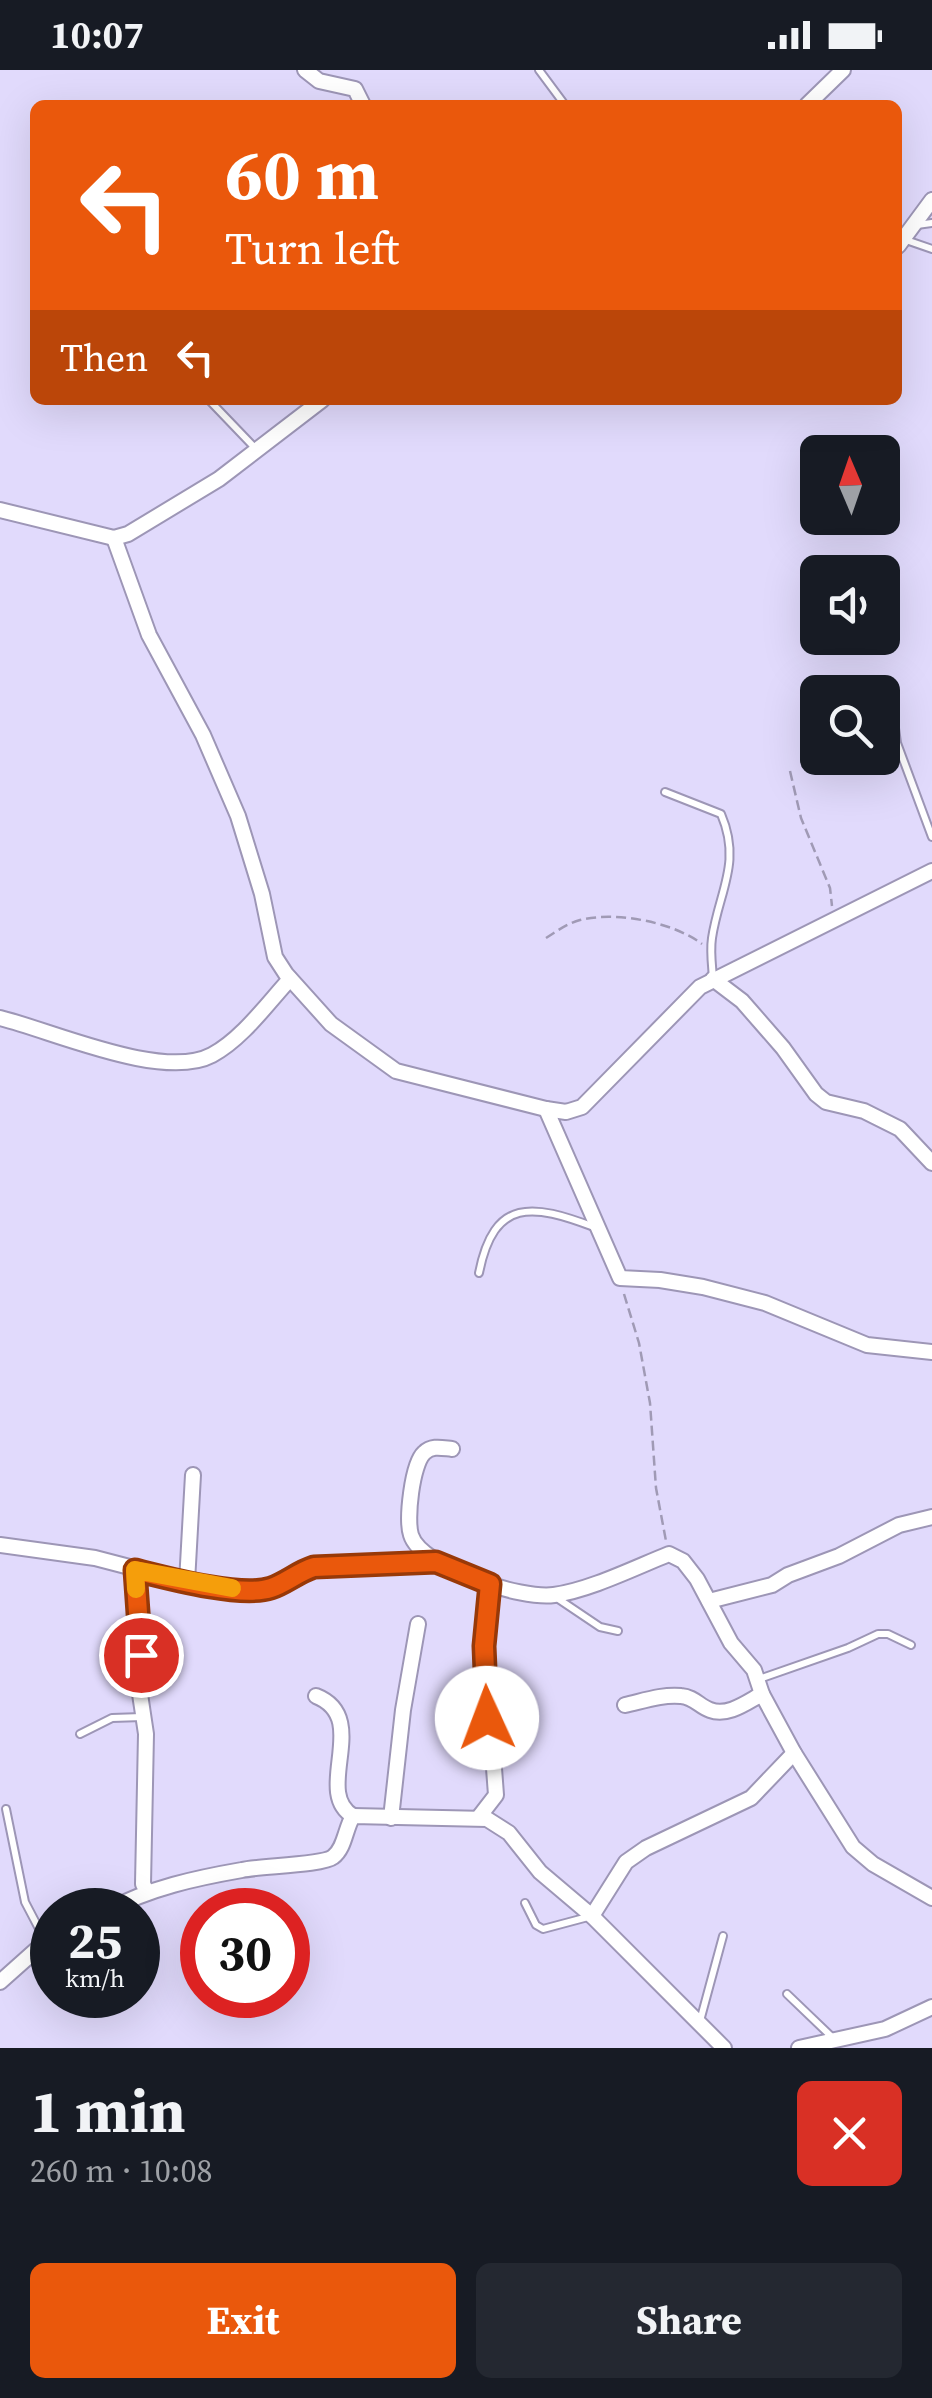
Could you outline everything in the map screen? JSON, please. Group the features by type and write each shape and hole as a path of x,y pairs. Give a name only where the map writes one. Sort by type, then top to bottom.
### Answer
{"street":[{"path":"305,70 318,80 355,89 361,100"},
{"path":"812,100 837,74"},
{"path":"902,242 932,200"},
{"path":"0,510 114,538 128,534 219,478 314,405"},
{"path":"114,538 149,635 203,735 238,816 262,894 275,957 331,1024 396,1071 546,1109 566,1112 582,1107 700,987 932,871"},
{"path":"0,1018 126,1055 168,1064 195,1063 216,1054 290,979"},
{"path":"713,979 742,1001 816,1094 826,1102 864,1111 900,1129 932,1163"},
{"path":"546,1109 620,1278 704,1288 765,1303 867,1346 932,1352"},
{"path":"452,1448 434,1447 421,1455 410,1500 411,1535 418,1547 436,1562 514,1593 553,1595 669,1554 683,1561 710,1601 730,1644 754,1670 794,1753 853,1847 932,1898"},
{"path":"187,1582 193,1475"},
{"path":"710,1601 772,1585 788,1574 839,1556 899,1526 932,1516"},
{"path":"0,1545 94,1558 187,1582 257,1591 274,1588 314,1567 436,1562"},
{"path":"135,1570 146,1734 145,1888"},
{"path":"479,1818 496,1795 484,1646 490,1584"},
{"path":"391,1818 402,1710 418,1624"},
{"path":"625,1705 682,1696 711,1711 720,1711 734,1709 760,1687"},
{"path":"316,1696 331,1702 339,1714 342,1736 338,1792 342,1807 353,1816 479,1818 509,1833 540,1872 592,1916 724,2048"},
{"path":"592,1916 626,1862 646,1848 750,1798 794,1753"},
{"path":"160,1889 237,1870 329,1861 340,1851 353,1816"},
{"path":"0,1982 30,1955"},
{"path":"800,2048 885,2029 932,2006"}],"lane":[{"path":"539,70 561,100"},
{"path":"915,225 932,223"},
{"path":"902,243 932,249"},
{"path":"215,405 256,448"},
{"path":"900,749 932,837"},
{"path":"665,792 721,814 725,823 731,871 716,915 711,951 713,979"},
{"path":"478,1273 490,1234 505,1216 518,1211 537,1210 596,1228"},
{"path":"553,1595 600,1627 618,1631"},
{"path":"760,1687 878,1634 888,1634 911,1645"},
{"path":"80,1734 112,1718 143,1716"},
{"path":"6,1809 30,1910"},
{"path":"525,1903 536,1925 543,1929 592,1916"},
{"path":"700,2022 723,1936"},
{"path":"787,1994 836,2041"}],"path":[{"path":"790,771 806,834 830,888 834,918"},
{"path":"546,938 582,919 630,919 684,934 711,951"},
{"path":"620,1278 645,1373 656,1488 669,1554"}],"slow traffic":[{"path":"136,1589 135,1570 232,1588"}],"route":[{"path":"141,1655 135,1570 187,1582 257,1591 274,1588 314,1567 436,1562 490,1584 484,1646 487,1718"}]}
